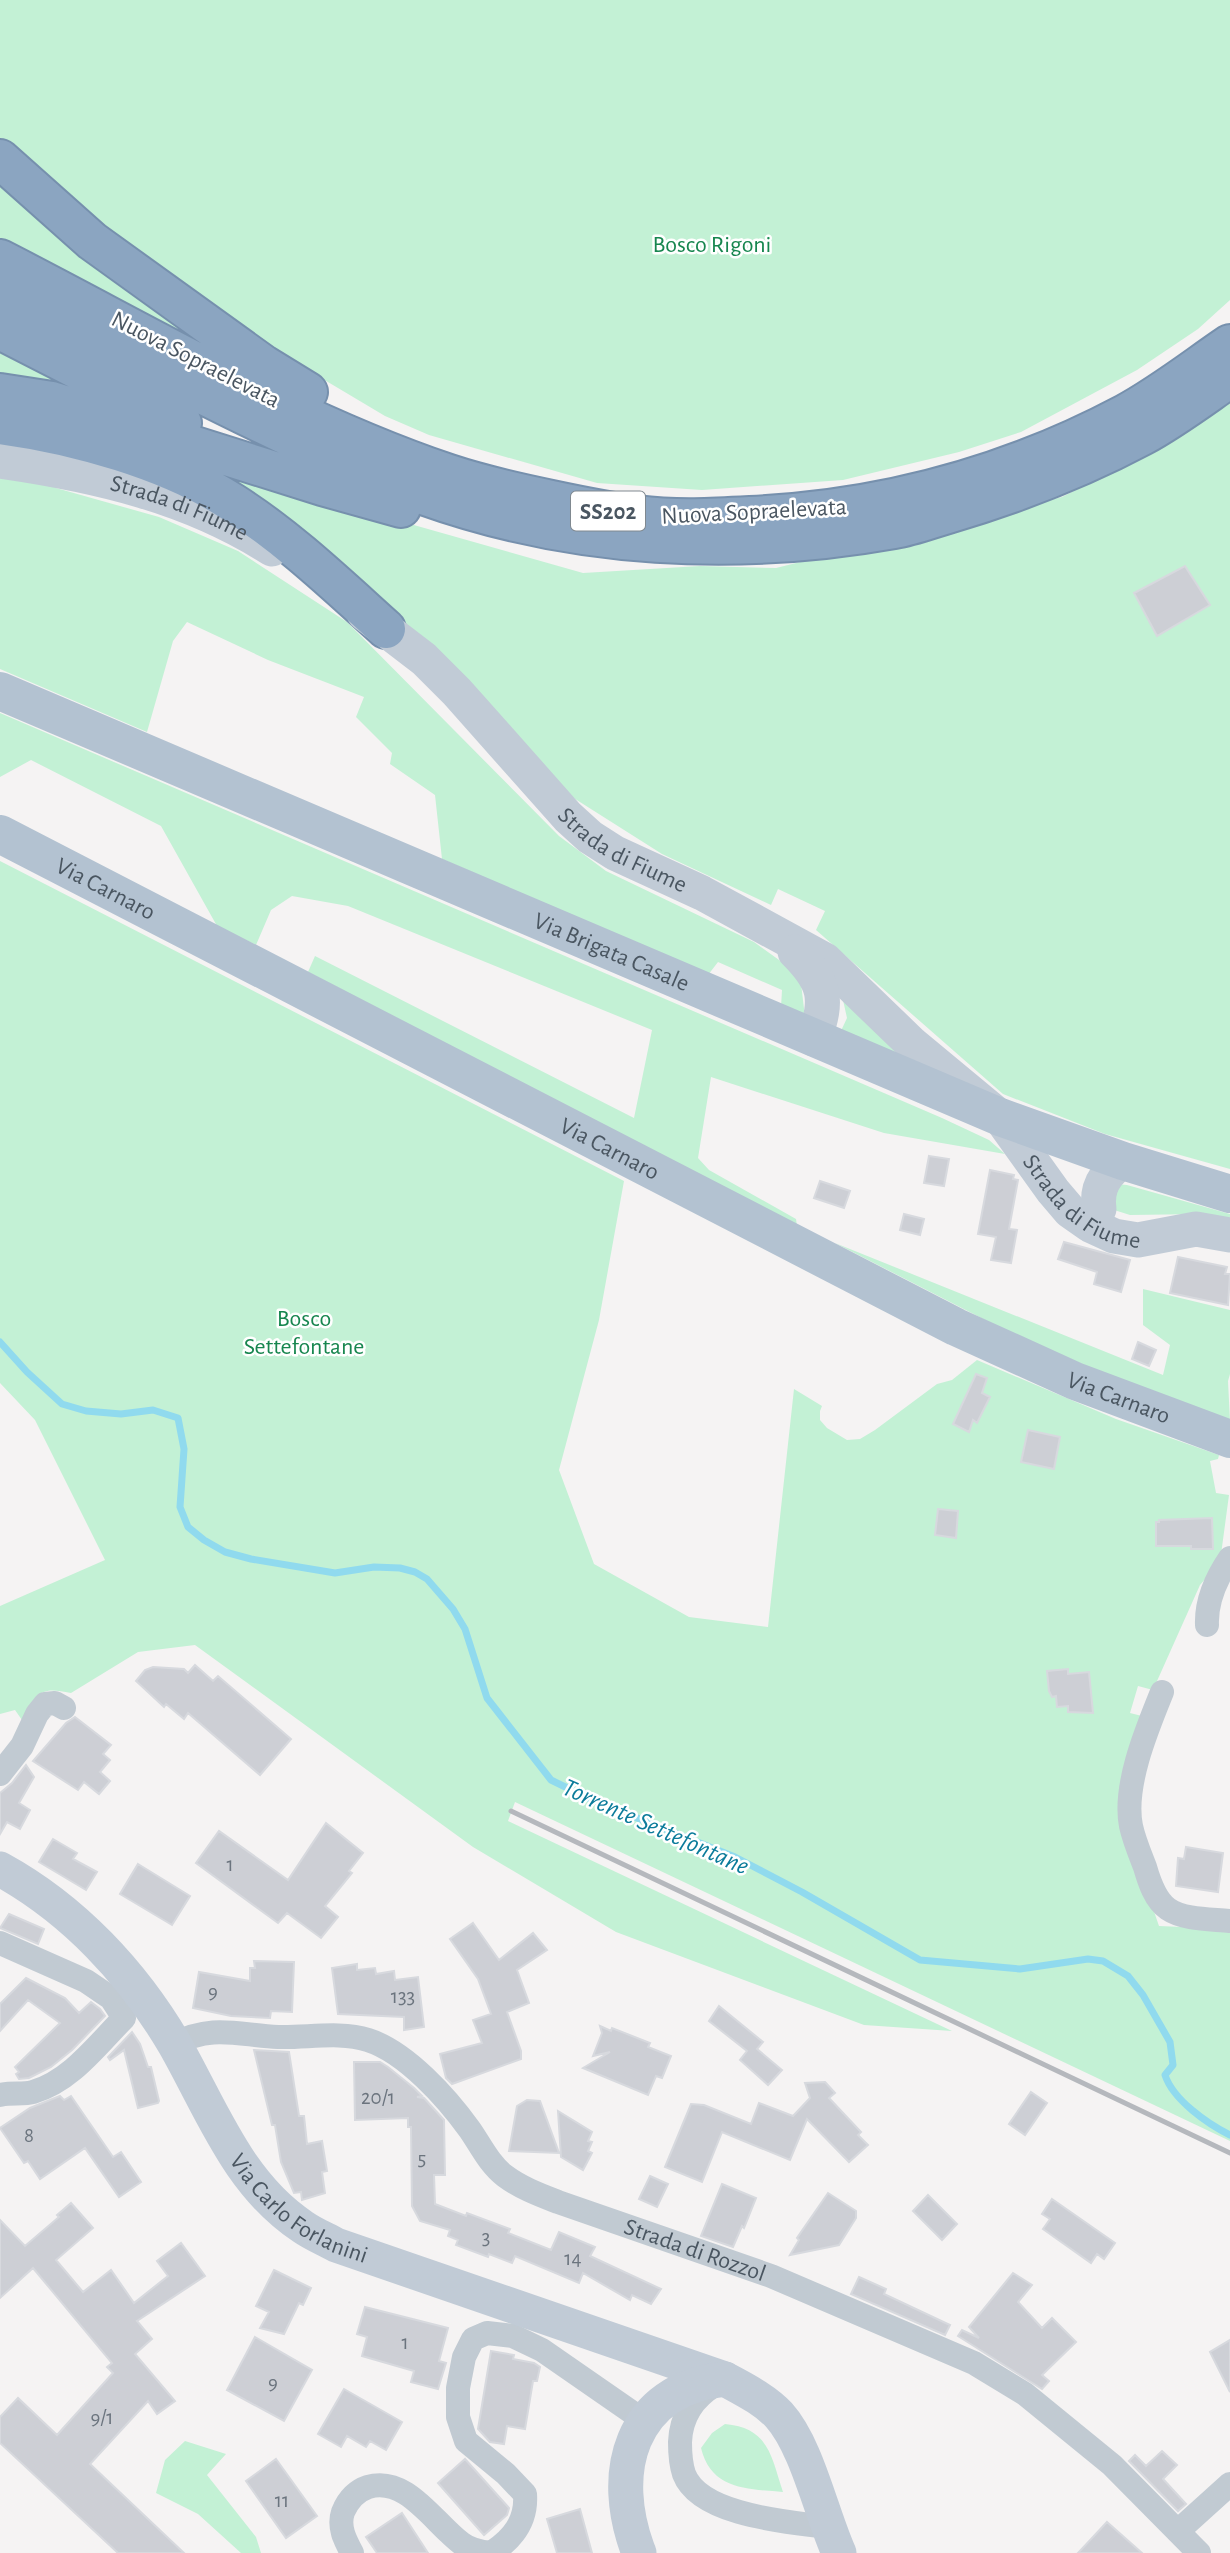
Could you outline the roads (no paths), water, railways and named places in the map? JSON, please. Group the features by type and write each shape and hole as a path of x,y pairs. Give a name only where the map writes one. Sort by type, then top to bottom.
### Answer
{"highway":[{"path":"1,161 123,265 264,365 327,403 460,463 530,486 640,529"},
{"name":"Nuova Sopraelevata","path":"0,259 339,431 450,475 640,529 768,544 897,529 1033,487 1091,462 1145,434 1230,378"},
{"name":"Nuova Sopraelevata","path":"0,290 244,416 328,456 423,495 513,522 585,536 702,519 825,511 957,484 1026,459 1128,412 1230,344"},
{"path":"0,330 265,468"},
{"path":"0,393 52,401 265,468 430,516 526,536 640,529"},
{"path":"0,425 38,430 110,449 164,469 232,502 331,579 386,629"}],"main road":[{"name":"Strada di Fiume","path":"0,461 62,470 135,487 199,509 286,558 424,659 457,692 568,817 590,836 615,853 702,893 825,960 912,1044 1000,1116 1053,1191 1070,1210 1090,1225 1114,1236 1139,1240 1196,1229 1230,1235"},
{"name":"Via Brigata Casale","path":"0,691 1000,1116 1123,1161 1230,1194"},
{"name":"Via Carnaro","path":"0,834 956,1327 1075,1381 1230,1439"},
{"path":"776,932 812,969 822,988 824,1006 814,1039"},
{"path":"1000,1116 1061,1177 1100,1209 1129,1223 1196,1229"},
{"path":"1100,1209 1097,1195 1101,1185 1111,1169 1123,1161"},
{"name":"Via Carlo Forlanini","path":"0,1869 31,1886 86,1932 118,1964 174,2044 216,2125 244,2168 267,2197 302,2227 336,2245 725,2379 756,2396 779,2415 795,2439 833,2540"},
{"path":"639,2553 631,2533 624,2488 637,2432 660,2405 687,2387 705,2381 725,2379"}],"street":[{"path":"1207,1625 1216,1583 1230,1558"},
{"path":"1162,1692 1136,1772 1130,1800 1131,1827 1150,1882 1161,1902 1178,1914 1230,1921"},
{"path":"0,1774 22,1746 37,1714 45,1704 55,1703 64,1708"},
{"path":"0,1943 86,1982 111,1998 124,2018 56,2083 31,2093 0,2095"},
{"name":"Strada di Rozzol","path":"174,2044 190,2036 210,2032 275,2037 339,2036 365,2039 384,2046 437,2091 470,2129 487,2157 504,2176 531,2192 771,2276 974,2363 1025,2394 1112,2465 1199,2553"},
{"path":"352,2553 342,2534 342,2516 348,2500 360,2489 375,2485 389,2485 416,2502 463,2545 477,2551 491,2553 508,2542 518,2528 526,2509 525,2494 506,2474 466,2441 458,2417 458,2388 464,2357 473,2339 487,2333 513,2336 542,2350 585,2380 637,2432"},
{"path":"725,2379 691,2404 680,2426 684,2476 698,2492 719,2505 833,2540"},
{"path":"1178,2531 1230,2484"}],"waterway":[{"name":"Torrente Settefontane","path":"0,1342 27,1372 62,1404 86,1411 121,1414 153,1410 178,1418 184,1449 180,1507 188,1527 225,1552 335,1573 374,1567 400,1568 427,1579 453,1609 465,1629 487,1698 551,1780 592,1800 735,1857 920,1960 1020,1969 1088,1959 1103,1961 1128,1976 1143,1995 1170,2042 1173,2065 1165,2075 1169,2084 1192,2110 1230,2135"}],"railway":[{"path":"511,1811 1230,2153"}],"park label":[{"name":"Bosco Rigoni","path":"712,244"},
{"name":"Bosco Settefontane","path":"304,1332"}]}
